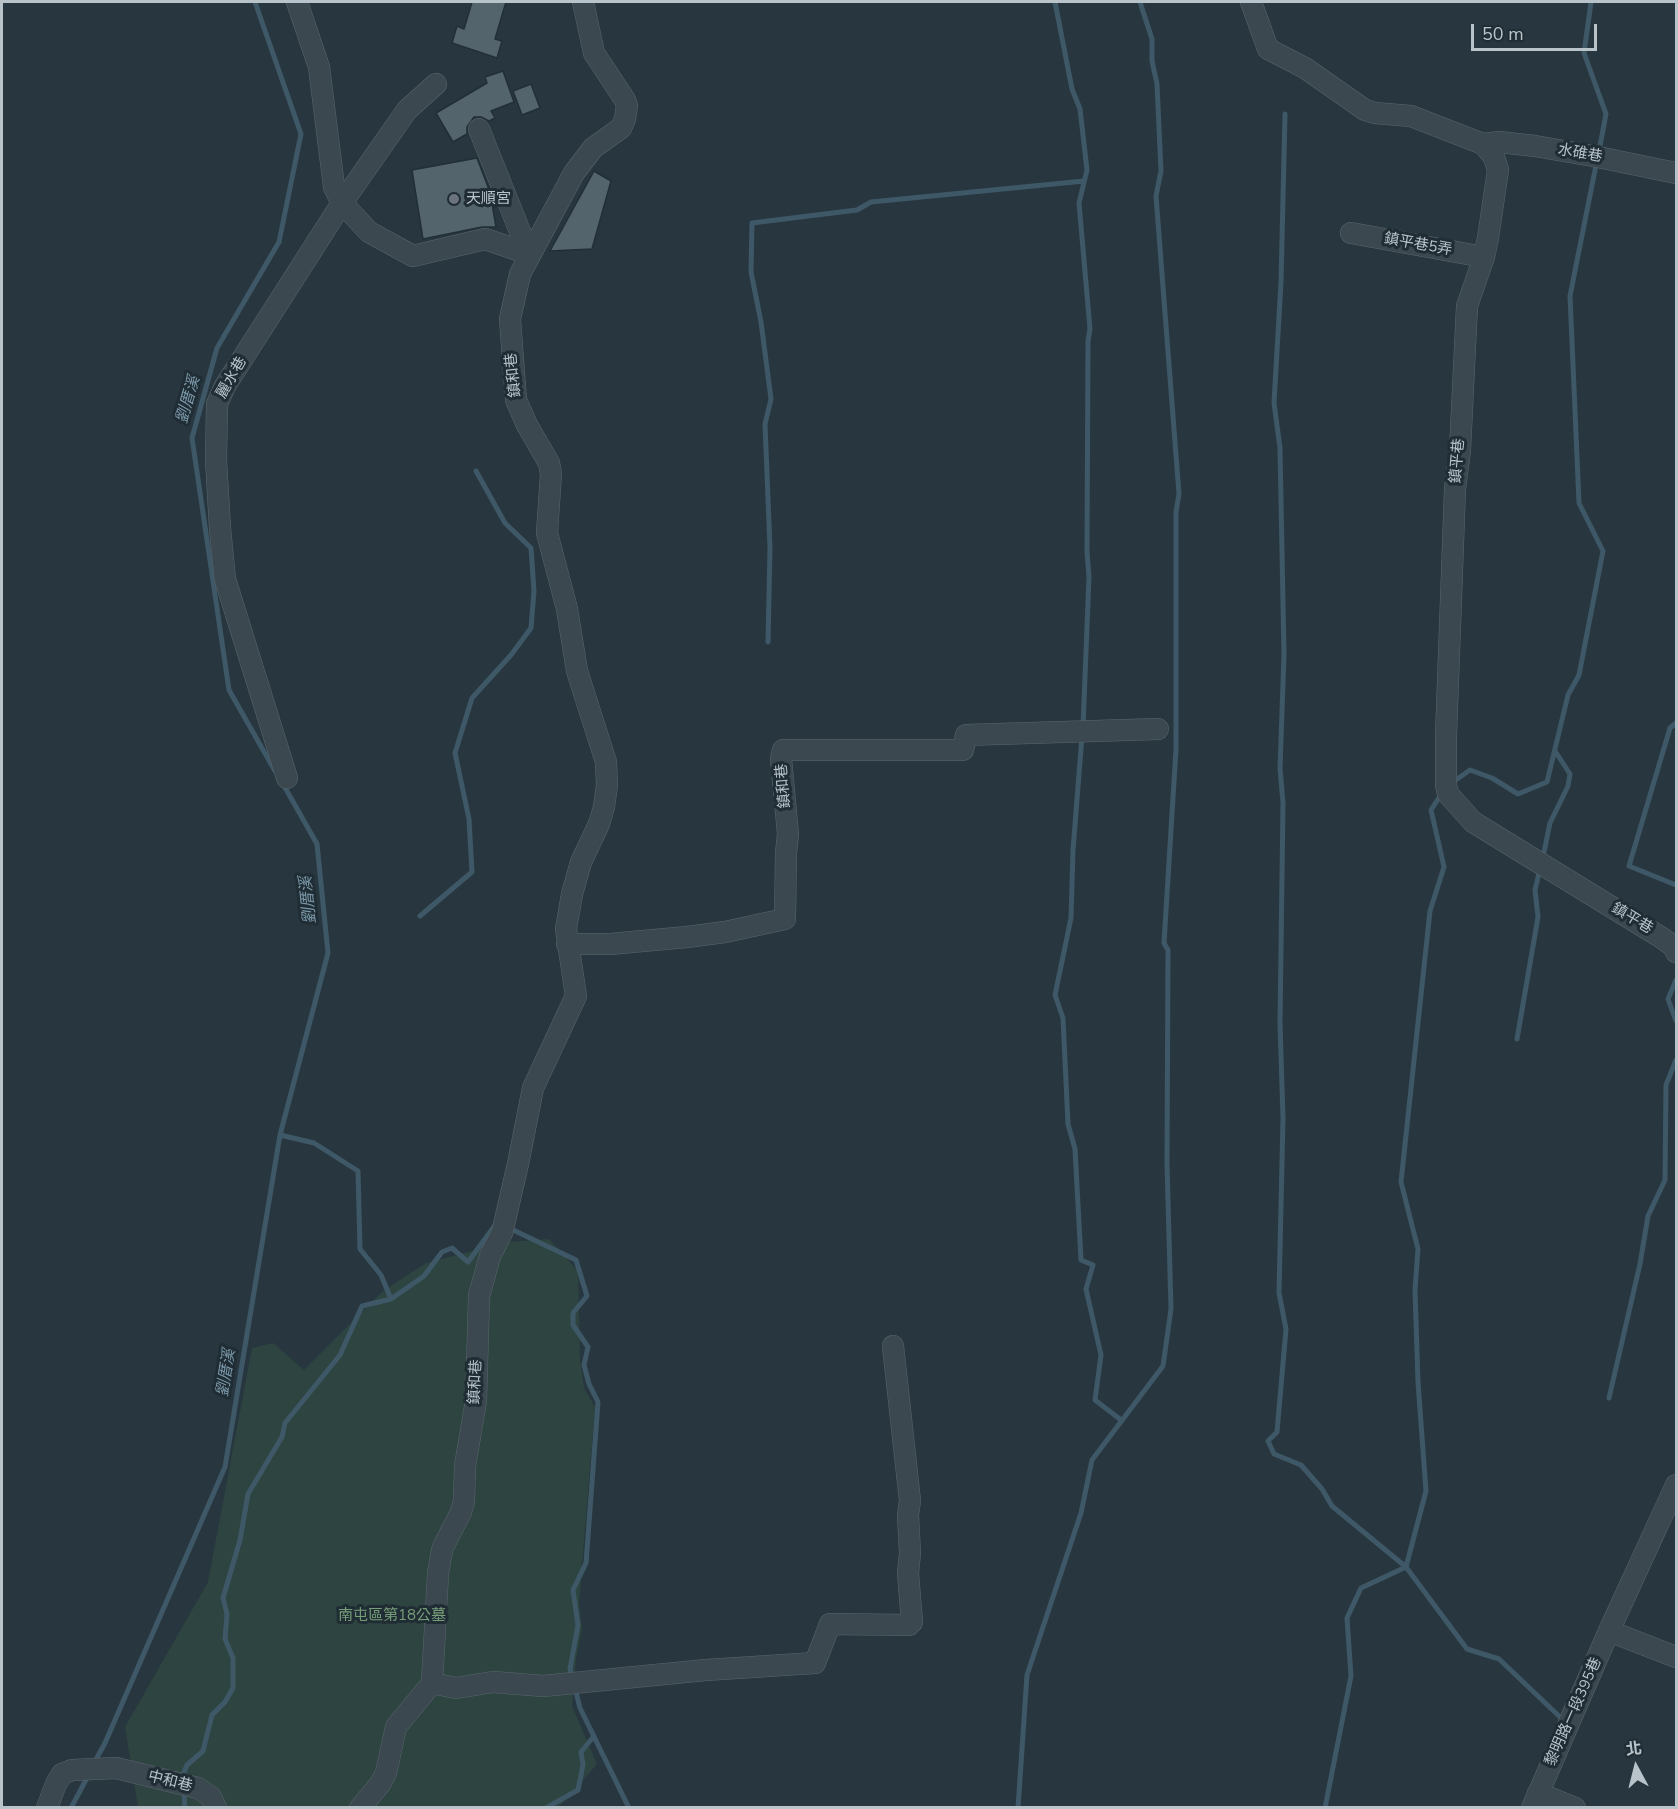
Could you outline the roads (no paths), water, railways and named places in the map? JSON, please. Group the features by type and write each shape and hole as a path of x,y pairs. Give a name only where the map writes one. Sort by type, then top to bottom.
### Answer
{"street":[{"path":"297,2 319,67 334,187 342,204 369,232 413,256 484,239 529,254"},
{"name":"鎮和巷","path":"432,1683 441,1555 464,1501 465,1466 476,1401 479,1296 490,1256 502,1233 533,1088 576,996 566,929 581,862 599,824 607,785 606,762 577,671 567,609 547,533 551,474 549,463 526,425 516,400 510,319 520,274 574,173 593,148 621,128 625,119 627,106 625,100 594,52 583,2"},
{"path":"1251,2 1268,49 1305,68 1365,110 1411,116 1483,144"},
{"path":"342,204 406,110 436,84"},
{"path":"479,129 529,254"},
{"name":"水碓巷","path":"1483,144 1499,142 1586,154 1677,173"},
{"name":"鎮平巷","path":"1483,144 1494,157 1497,170 1484,257 1467,306 1460,450 1455,489 1446,736 1448,794 1473,822 1662,938 1677,952"},
{"name":"麗水巷","path":"287,778 225,579 216,460 217,404 225,386 342,204"},
{"name":"鎮平巷5弄","path":"1351,233 1484,257"},
{"name":"鎮和巷","path":"567,944 610,944 687,937 725,932 785,919 788,834 781,759 783,750 963,750 966,735 1158,729"},
{"path":"360,1808 386,1773 396,1727 432,1683 456,1688 493,1682 543,1686 815,1662 830,1624 909,1625 912,1622 908,1572 909,1501 893,1347"},
{"name":"黎明路一段395巷","path":"1535,1800 1609,1631 1677,1485"},
{"path":"1609,1631 1677,1657"},
{"name":"中和巷","path":"47,1808 62,1774 72,1770 116,1768 198,1788 211,1797 216,1808"},
{"path":"1535,1800 1575,1808"}],"waterway":[{"name":"劉厝溪","path":"255,2 301,134 279,242 217,348 192,438 229,690 275,771"},
{"path":"1055,2 1072,89 1080,109 1087,170 1079,203 1090,329 1088,341 1087,552 1089,577 1083,727"},
{"path":"1018,1808 1027,1675 1081,1513 1092,1460 1163,1366 1171,1309 1167,1164 1168,950 1164,943 1176,749 1176,512 1179,494 1156,196 1161,171 1157,84 1152,61 1152,39 1140,2"},
{"path":"1591,2 1584,53 1606,114 1599,151"},
{"path":"1285,114 1281,282 1274,403 1280,448 1284,655 1280,768 1283,803 1280,1023 1283,1118 1279,1293 1286,1329 1277,1432 1268,1441 1274,1454 1301,1465 1322,1489 1332,1506 1406,1567 1467,1649 1499,1659 1560,1717"},
{"path":"1453,782 1470,770 1492,778 1518,794 1547,782 1568,695 1579,675 1603,551 1579,503 1570,296 1597,160"},
{"path":"768,642 770,548 765,424 771,399 761,322 751,272 752,223 857,210 871,202 1084,181"},
{"path":"420,916 472,872 469,819 455,753 472,698 511,655 531,628 534,591 531,548 505,523 476,471"},
{"path":"1676,723 1670,728 1629,866 1676,885"},
{"path":"1082,736 1073,850 1071,918 1055,995 1063,1018 1068,1124 1075,1149 1081,1260 1093,1265 1086,1289 1101,1355 1095,1400 1121,1420"},
{"path":"1543,857 1550,823 1568,786 1570,774 1555,751"},
{"name":"劉厝溪","path":"93,1765 105,1743 225,1467 280,1135 328,953 317,844 283,784"},
{"path":"1325,1808 1351,1676 1347,1618 1361,1588 1406,1567 1426,1491 1418,1382 1415,1290 1418,1249 1401,1182 1430,911 1444,867 1431,810 1442,793"},
{"path":"1517,1039 1538,917 1535,890 1540,869"},
{"path":"1676,980 1668,999 1676,1021"},
{"path":"1609,1398 1640,1264 1648,1216 1665,1180 1666,1085 1676,1060"},
{"path":"182,1777 187,1765 203,1751 212,1715 225,1702 233,1688 233,1658 225,1639 227,1614 223,1598 240,1540 248,1494 282,1437 285,1423 340,1355 362,1306 391,1299 381,1275 360,1249 358,1171 314,1143 280,1135"},
{"path":"391,1299 424,1276 442,1252 452,1248 468,1262 496,1224"},
{"path":"509,1228 576,1260 587,1296 573,1313 573,1325 588,1347 584,1365 589,1384 598,1402 586,1563 573,1590 578,1625 570,1669 573,1679"},
{"path":"575,1688 580,1708 629,1808"},
{"path":"546,1808 578,1790 583,1765 581,1752 594,1736"},
{"name":"劉厝溪","path":"71,1808 88,1776"},
{"path":"184,1795 185,1808"}],"place":[{"name":"天順宮","path":"454,199"}],"park label":[{"name":"南屯區第18公墓","path":"392,1616"}]}
